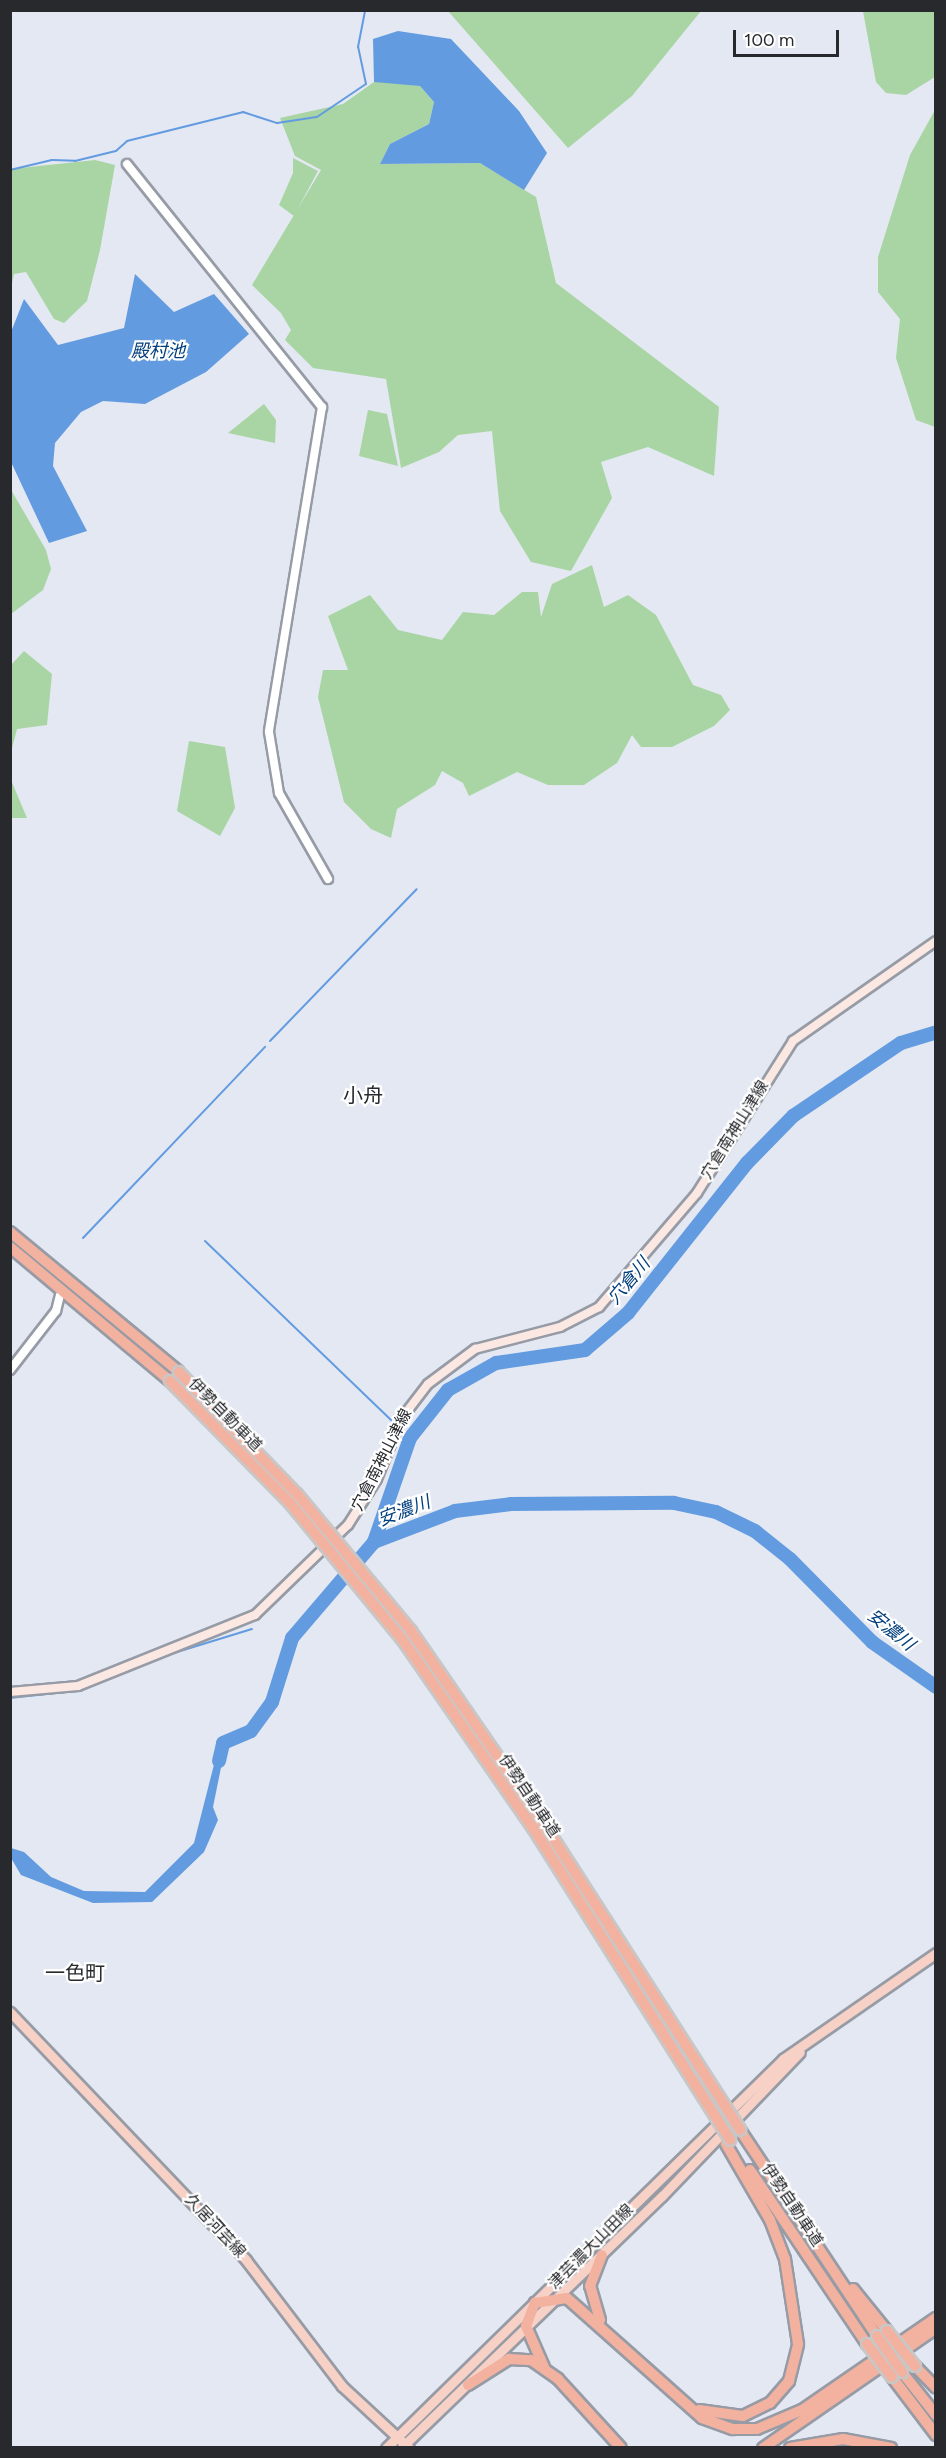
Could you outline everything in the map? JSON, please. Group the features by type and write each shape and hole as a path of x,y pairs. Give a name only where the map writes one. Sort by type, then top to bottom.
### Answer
{"highway":[{"name":"伊勢自動車道","path":"10,1232 179,1371 297,1494 411,1631 542,1821 806,2231 882,2334"},
{"name":"伊勢自動車道","path":"10,1247 170,1381 289,1502 402,1639 650,2011 728,2142 867,2344 936,2435"},
{"path":"688,2406 731,2417 759,2411 784,2388 796,2358 797,2317 785,2259 770,2220 728,2142"},
{"path":"601,2323 590,2286 602,2255"},
{"path":"621,2448 544,2367 526,2326 535,2303 556,2297 578,2303 688,2406 733,2429 773,2425 936,2318"},
{"path":"763,2448 936,2328"},
{"path":"882,2334 936,2388"},
{"path":"882,2334 902,2372 936,2415"},
{"path":"468,2385 509,2359 544,2367"},
{"path":"790,2448 843,2439 891,2448"}],"main road":[{"name":"穴倉南神山津線","path":"10,1692 78,1686 255,1615 348,1525 376,1479 406,1410 428,1384 475,1349 560,1327 599,1307 697,1193 791,1042 936,940"},
{"name":"津芸濃大山田線","path":"386,2448 754,2086 936,1953"},
{"name":"久居河芸線","path":"10,2012 246,2260 329,2370 405,2446"},
{"name":"津芸濃大山田線","path":"405,2446 526,2326 602,2255 800,2052"}],"street":[{"path":"127,164 322,407 269,732 279,793 328,879"},
{"path":"10,1371 56,1311 60,1295"}],"green space":[{"path":"448,11 701,11 632,96 568,148"},
{"path":"863,11 935,11 935,77 906,95 886,93 876,82"},
{"path":"398,80 420,86 434,102 429,124 390,144 380,164 480,163 536,197 556,283 719,407 714,476 648,447 601,462 612,498 571,571 531,562 500,511 492,431 458,435 439,452 401,468 386,379 313,368 285,340 291,330 281,313 252,285 321,170 295,156 280,118 343,104 374,82"},
{"path":"935,110 935,427 916,420 896,358 900,319 878,292 878,257 910,155"},
{"path":"293,158 318,171 294,216 279,205 293,173"},
{"path":"95,160 115,165 100,250 87,301 64,323 54,319 26,272 14,274 11,288 11,169"},
{"path":"264,404 276,420 275,443 228,433"},
{"path":"368,410 387,414 398,466 359,456"},
{"path":"10,488 46,550 51,569 43,590 11,614"},
{"path":"592,565 604,607 628,595 656,615 693,685 721,695 730,710 714,726 672,747 641,747 632,735 617,763 584,785 548,785 517,772 469,796 463,783 442,771 435,785 397,809 391,838 371,829 344,802 318,697 323,670 348,670 328,616 370,595 398,630 442,640 463,612 494,615 522,592 538,592 541,617 552,584"},
{"path":"24,651 52,674 47,725 17,729 11,752 11,665"},
{"path":"189,741 225,747 235,808 220,836 177,811"},
{"path":"11,780 27,818 11,818"}],"water":[{"path":"398,31 451,39 519,111 547,153 524,190 480,163 380,164 390,144 429,124 434,102 420,86 374,82 373,39"},
{"name":"殿村池","path":"135,274 174,312 214,294 249,334 206,372 145,404 103,401 81,412 55,443 53,466 87,531 49,543 11,462 11,332 24,299 58,345 124,328"},
{"path":"220,1741 225,1748 213,1807 218,1820 204,1852 152,1902 93,1903 21,1875 11,1858 11,1848 24,1852 51,1877 84,1891 145,1892 194,1843"}],"waterway":[{"path":"10,170 52,160 75,161 116,151 127,141 243,112 277,123 317,117 366,84 358,47 365,10"},
{"path":"270,1041 417,889"},
{"name":"穴倉川","path":"374,1542 410,1438 448,1390 496,1363 585,1350 628,1313 747,1163 793,1116 901,1043 936,1032"},
{"path":"83,1238 265,1047"},
{"path":"205,1241 392,1421"},
{"path":"401,1431 410,1438"},
{"name":"安濃川","path":"219,1761 223,1743 251,1731 272,1702 292,1638 374,1542 455,1511 511,1504 674,1503 716,1512 755,1531 790,1559 872,1642 936,1687"},
{"path":"164,1656 252,1629"},
{"path":"10,1698 75,1691 106,1679"}],"district":[{"name":"小舟","path":"363,1095"},
{"name":"一色町","path":"75,1973"}]}
